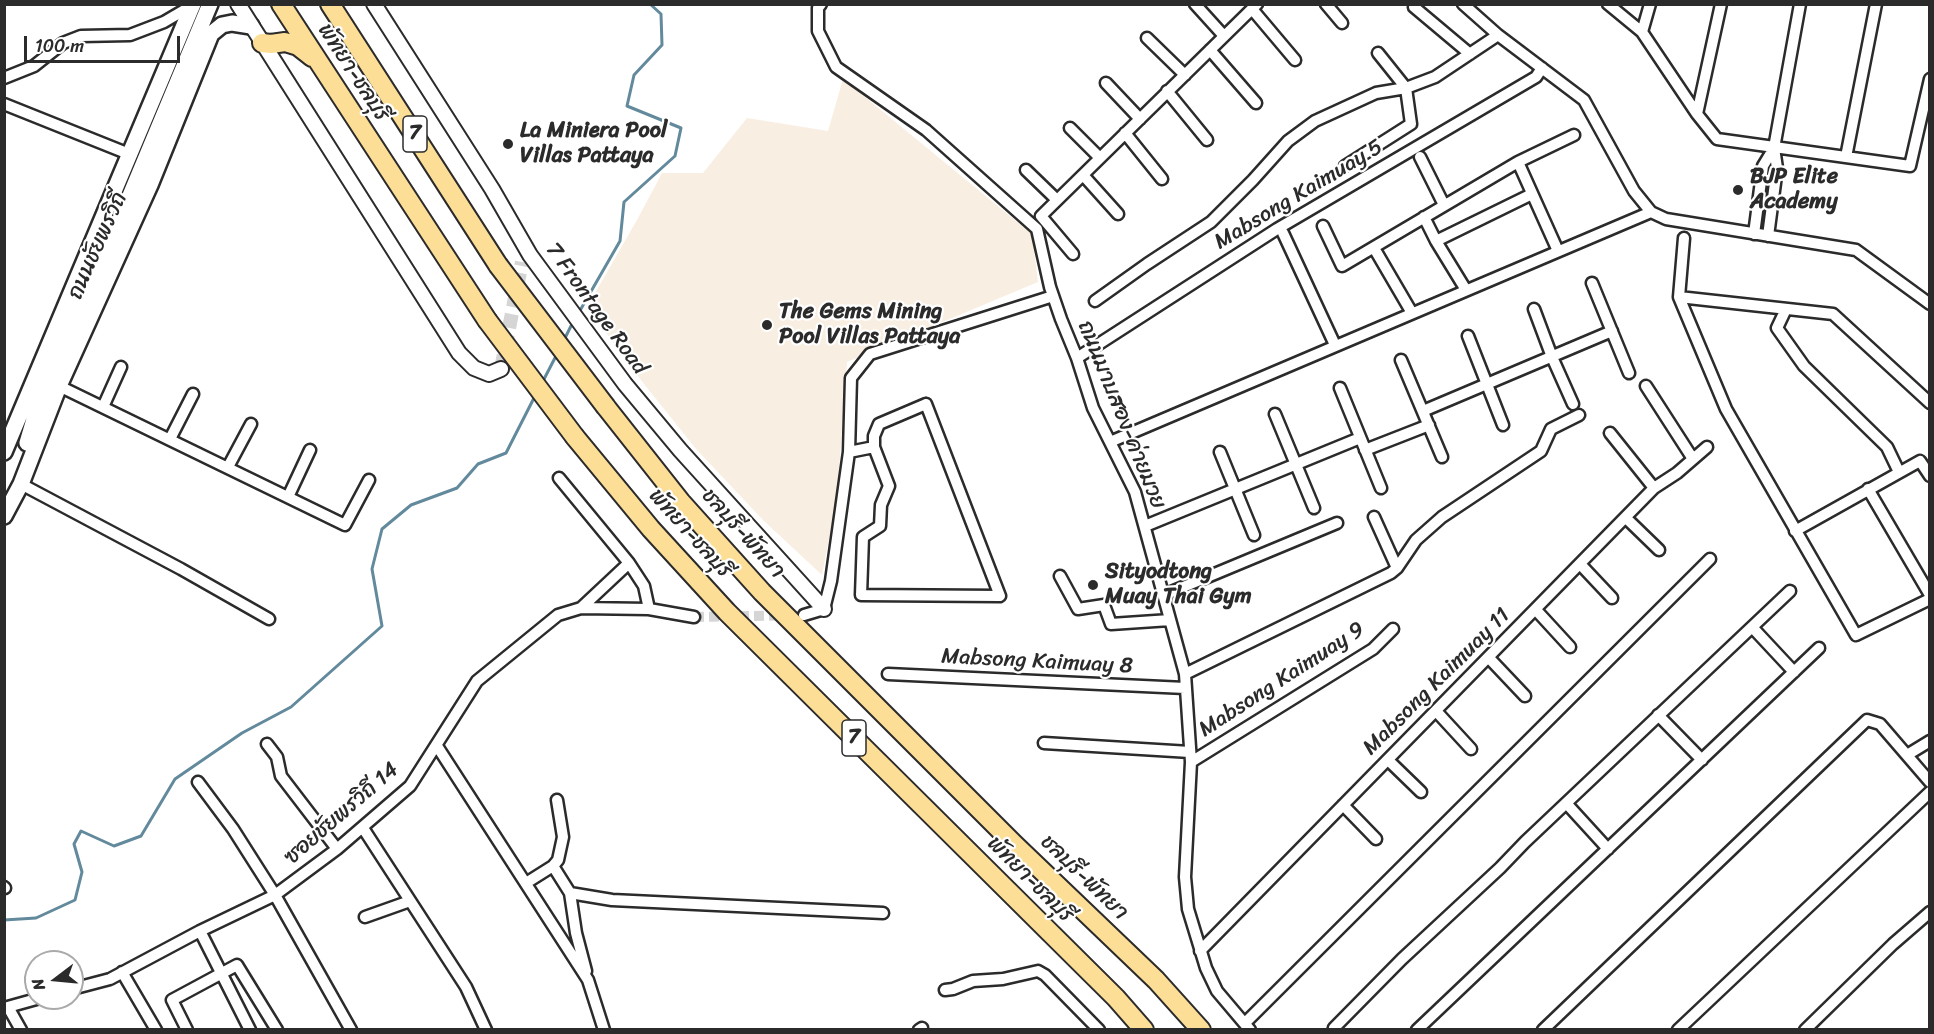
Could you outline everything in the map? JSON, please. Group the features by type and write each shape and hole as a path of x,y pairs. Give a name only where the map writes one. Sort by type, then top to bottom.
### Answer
{"highway":[{"name":"พัทยา-ชลบุรี","path":"281,4 487,320 575,437 651,530 727,612 1116,998 1144,1029"},
{"name":"ชลบุรี-พัทยา","path":"330,4 498,265 681,502 762,592 1014,844 1156,980 1201,1029"},
{"path":"262,43 285,42 298,46 316,60"}],"main road":[{"name":"ถนนชัยพรวิถี","path":"4,516 21,484 59,386 150,185 219,14 216,4"},
{"name":"ถนนชัยพรวิถี","path":"4,452 194,5"},
{"name":"ถนนชัยพรวิถี","path":"4,508 16,482 38,406 210,5"},
{"path":"211,34 222,25 232,23 251,26"},
{"name":"ถนนชัยพรวิถี","path":"4,459 38,406"}],"street":[{"path":"237,4 459,353 474,368 489,374 501,369"},
{"name":"7 Frontage Road","path":"374,4 492,189 526,258 543,272 625,384 680,450 824,609"},
{"name":"ถนนมาบสอง-ค่ายมวย","path":"821,4 818,8 818,31 836,67 926,130 1037,230 1053,296 1093,408 1135,492 1185,674 1190,757 1185,877 1188,909 1206,968 1217,991 1247,1026"},
{"path":"1195,4 1224,36"},
{"path":"1326,4 1342,23"},
{"path":"1463,4 1498,35 1584,99 1634,191 1651,212 1666,219 1856,250 1929,304"},
{"path":"1608,4 1642,32 1697,114 1717,139 1910,166 1929,79"},
{"path":"1642,32 1650,4"},
{"path":"1697,114 1721,4"},
{"path":"1768,236 1777,168 1774,148 1800,4"},
{"path":"1846,157 1876,4"},
{"path":"4,78 34,66 63,43 81,36 130,35 164,22 194,5"},
{"path":"1073,254 1041,216 1254,7 1295,60"},
{"path":"1414,7 1470,54"},
{"path":"1095,302 1211,222 1288,141 1316,121 1376,93 1406,88 1435,77 1498,35"},
{"path":"1147,38 1185,75"},
{"path":"1210,50 1256,104"},
{"path":"1345,166 1411,124 1406,88 1378,54"},
{"name":"Mabsong Kaimuay 5","path":"1077,358 1277,229 1536,77 1542,68"},
{"path":"1106,83 1140,119"},
{"path":"1167,91 1207,140"},
{"path":"4,104 129,154"},
{"path":"1070,128 1100,158"},
{"path":"1125,133 1162,179"},
{"path":"1323,226 1342,266 1518,162 1574,135"},
{"path":"1754,234 1763,166 1774,148"},
{"path":"1420,157 1444,205"},
{"path":"1518,162 1558,251"},
{"path":"1026,170 1057,200"},
{"path":"1083,175 1118,214"},
{"path":"1436,241 1532,194"},
{"path":"1110,442 1651,212"},
{"path":"1424,217 1466,290"},
{"path":"1283,233 1335,345"},
{"path":"1684,238 1679,297 1726,408 1857,635 1929,597 1868,489"},
{"path":"1374,248 1412,313"},
{"path":"1592,283 1629,373"},
{"path":"804,615 824,609 831,581 849,452 851,378 870,354 1053,296"},
{"path":"1679,297 1833,314 1929,404"},
{"path":"1534,309 1573,404"},
{"path":"1786,309 1777,328 1804,366 1887,447 1899,472"},
{"path":"1423,411 1612,331"},
{"path":"1468,336 1503,425"},
{"path":"1401,360 1442,457"},
{"path":"103,407 121,367"},
{"path":"59,386 345,525 369,480"},
{"path":"1646,386 1693,459"},
{"path":"1340,388 1381,488"},
{"path":"170,439 193,394"},
{"path":"926,404 1000,596 861,595 863,537 880,526 881,505 889,486 874,447 874,436 879,424 926,404"},
{"path":"1275,414 1314,508"},
{"path":"1185,674 1391,573 1416,540 1442,517 1541,451 1551,429 1579,415"},
{"path":"228,467 251,424"},
{"path":"1365,450 1429,425"},
{"path":"1610,433 1654,488"},
{"path":"1145,526 1360,438"},
{"path":"849,452 874,447"},
{"name":"Mabsong Kaimuay 11","path":"1200,951 1654,488 1707,447"},
{"path":"288,497 310,450"},
{"path":"1220,452 1254,535"},
{"path":"1795,531 1920,460 1929,476"},
{"path":"559,478 629,563 644,586 649,609"},
{"path":"21,484 269,618"},
{"path":"1374,517 1397,568"},
{"path":"1626,518 1659,550"},
{"path":"1164,595 1337,523"},
{"path":"1247,1026 1710,559"},
{"path":"581,608 629,563"},
{"path":"1580,564 1612,598"},
{"path":"1060,576 1078,609 1104,605 1111,624 1170,620"},
{"path":"1335,1029 1402,959 1790,591"},
{"name":"ซอยชัยพรวิถี 14","path":"84,986 110,979 200,931 275,895 337,849 410,786 477,681 558,615 581,608 649,609 694,617"},
{"path":"1536,610 1570,647"},
{"path":"1752,627 1794,672"},
{"name":"Mabsong Kaimuay 9","path":"1190,757 1373,649 1393,628"},
{"path":"1417,1029 1819,648"},
{"path":"1489,658 1525,696"},
{"name":"Mabsong Kaimuay 8","path":"888,674 1185,688"},
{"path":"1436,711 1471,748"},
{"path":"1658,715 1702,760"},
{"path":"1543,1029 1868,720 1880,724 1929,782"},
{"path":"1907,755 1929,741"},
{"path":"1044,743 1190,757"},
{"path":"267,744 276,757 281,776 337,849"},
{"path":"437,746 588,980"},
{"path":"1388,760 1421,792"},
{"path":"198,782 233,829 275,895 351,1029"},
{"path":"1678,1029 1929,792"},
{"path":"526,883 553,866 562,848 563,837 557,800"},
{"path":"1566,803 1608,849"},
{"path":"1344,806 1376,839"},
{"path":"363,828 466,987 486,1029"},
{"path":"553,866 570,893 576,933 604,1029"},
{"path":"570,893 612,900 884,913"},
{"path":"365,917 410,901"},
{"path":"1805,1029 1929,912"},
{"path":"200,931 250,1029"},
{"path":"187,1029 172,1000 237,965 277,1029"},
{"path":"123,972 156,1029"},
{"path":"945,990 953,990 973,981 1003,979 1038,972 1045,975 1099,1029"},
{"path":"21,1029 6,1007 24,1002"}],"shaded area":[{"name":"The Gems Mining Pool Villas Pattaya","path":"843,79 1032,234 1038,282 847,362 837,497 822,575 764,521 697,450 587,307 662,173 703,173 747,118 828,131"}],"waterway":[{"path":"578,314 620,241 624,202 675,156 681,128 627,106 634,75 662,45 661,14 650,4"},
{"path":"564,340 573,322"},
{"path":"542,383 557,354"},
{"path":"4,920 36,918 75,900 82,872 74,844 81,831 114,846 141,836 175,779 242,733 291,707 382,626 372,569 382,529 411,505 457,488 478,464 506,453 536,394"}],"tunnel":[{"path":"501,369 522,262"},
{"path":"694,617 804,615"}],"place":[{"name":"La Miniera Pool Villas Pattaya","path":"508,144"},
{"name":"BJP Elite Academy","path":"1738,190"},
{"name":"The Gems Mining Pool Villas Pattaya","path":"767,325"},
{"name":"Sityodtong Muay Thai Gym","path":"1093,585"}]}
